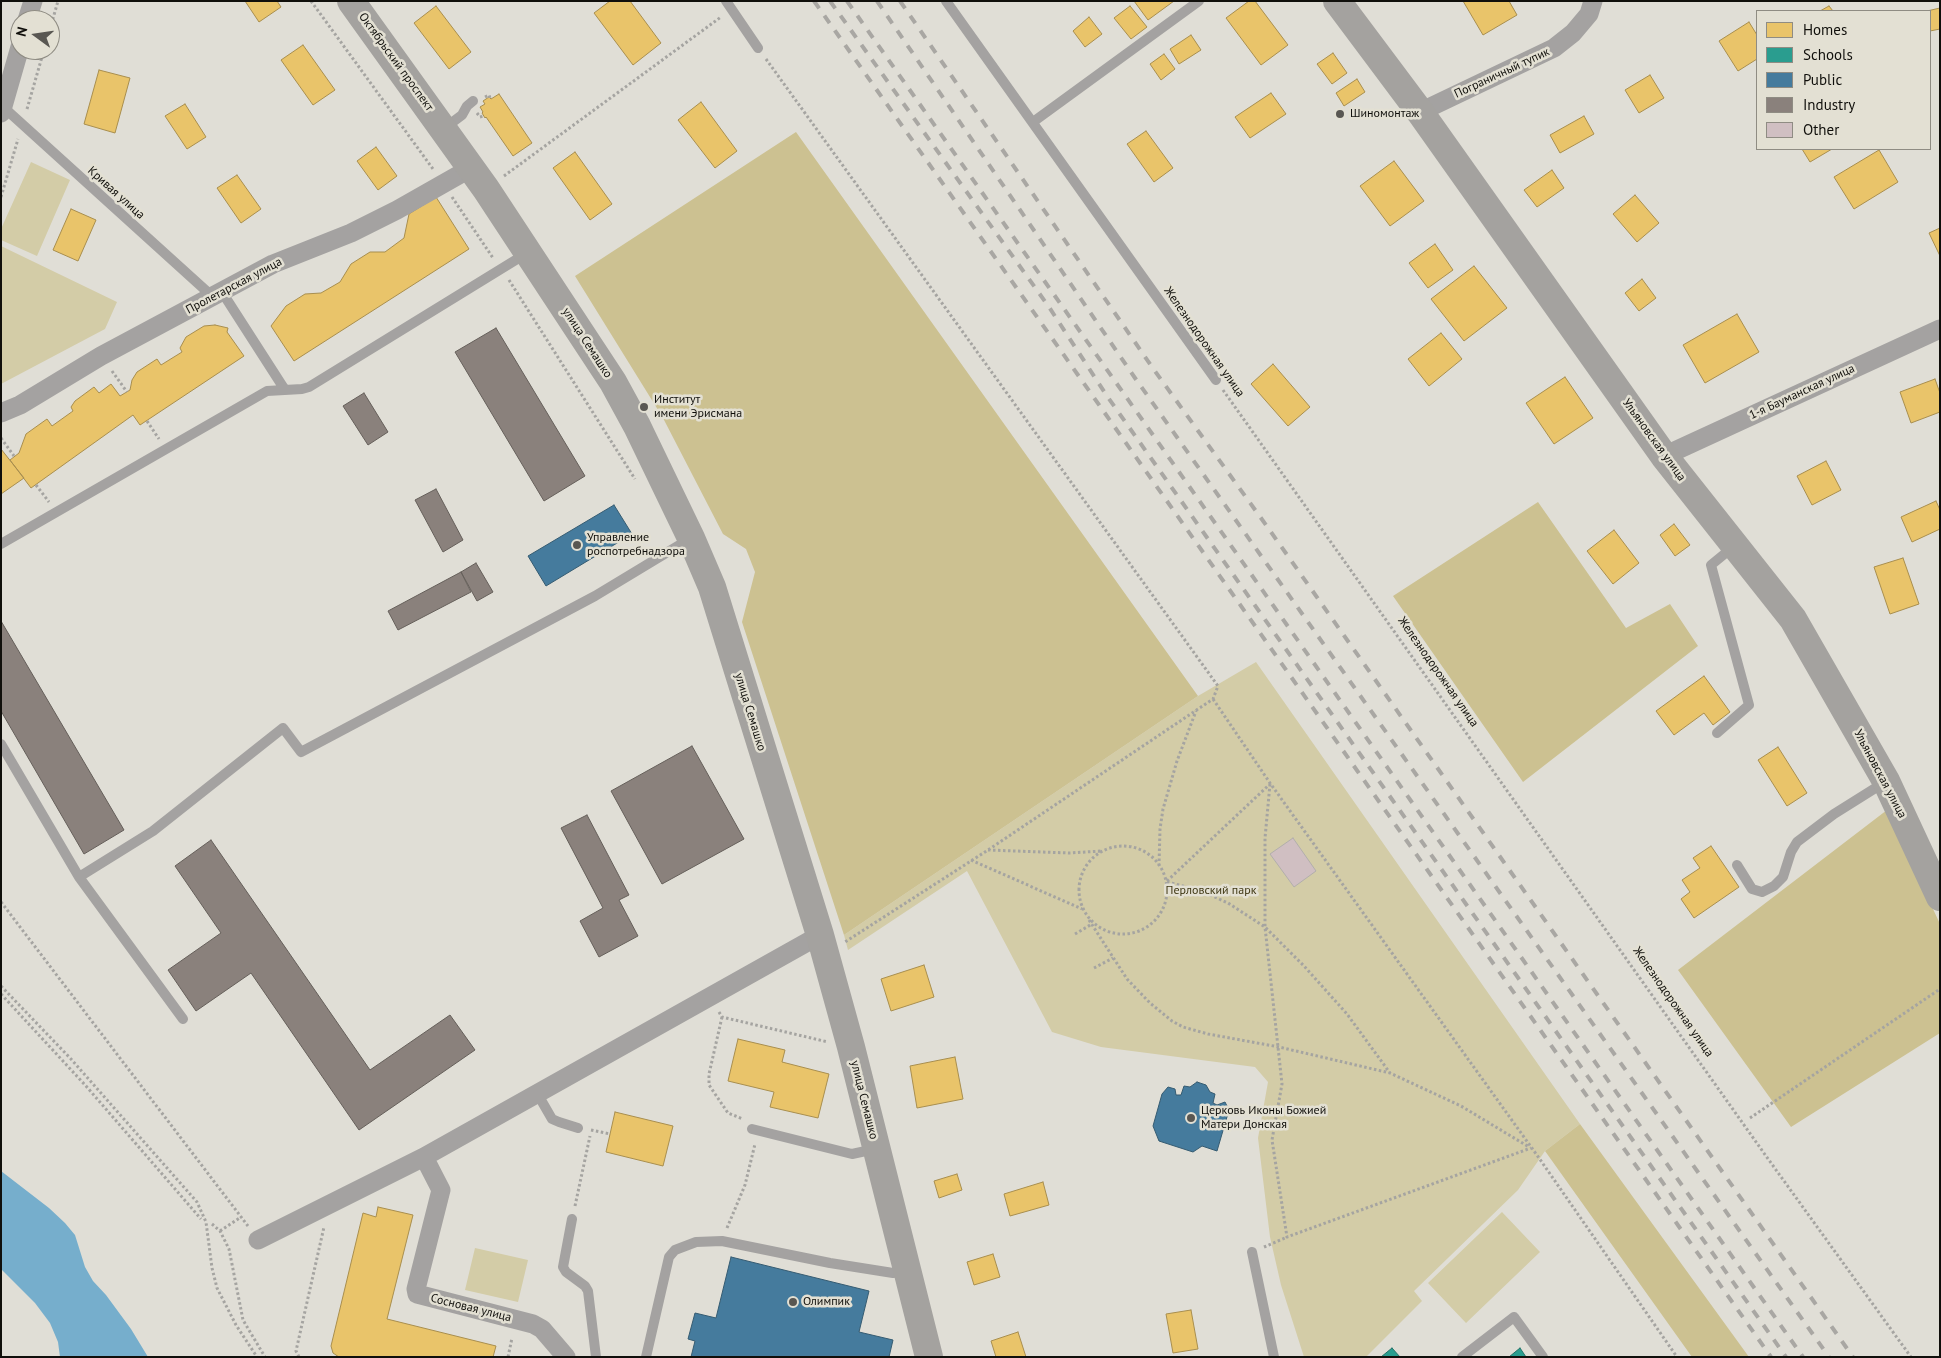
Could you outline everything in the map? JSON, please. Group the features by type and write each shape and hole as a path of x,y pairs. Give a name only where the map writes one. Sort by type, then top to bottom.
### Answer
{"main road":[{"name":"Октябрьский проспект","path":"351,1 447,122"},
{"name":"Ульяновская улица","path":"1337,1 1420,112 1664,456 1793,619 1886,781 1940,897"},
{"name":"улица Семашко","path":"447,122 471,168 613,382 637,426 691,538 712,587 832,939 851,1047 929,1357"}],"street":[{"name":"Пограничный тупик","path":"1420,112 1554,48 1573,33 1589,14 1593,1"},
{"path":"2,109 16,60"},
{"name":"Пролетарская улица","path":"1,413 20,405 101,356 273,264 351,233 397,210 471,168"},
{"name":"1-я Бауманская улица","path":"1664,456 1940,329"},
{"path":"258,1240 424,1157 710,996 832,939"},
{"name":"Сосновая улица","path":"424,1157 441,1190 416,1289 417,1294 533,1324 542,1329 566,1357"}],"lane":[{"path":"726,1 758,48"},
{"name":"Железнодорожная улица","path":"946,1 1216,380"},
{"path":"1033,122 1198,1"},
{"path":"447,122 462,115 472,101"},
{"name":"Кривая улица","path":"2,109 218,295 285,390"},
{"path":"1,544 267,392 309,387 528,252"},
{"path":"79,877 153,830 283,728 301,752 595,596 691,538"},
{"path":"1717,733 1749,705 1711,565 1735,545"},
{"path":"1,744 79,877 182,1019"},
{"path":"1737,865 1752,889 1762,892 1774,886 1783,878 1791,852 1797,842 1834,814 1886,781"},
{"path":"537,1093 552,1119 578,1128"},
{"path":"755,1130 852,1154 876,1149"},
{"path":"572,1219 563,1267 566,1272 585,1286 588,1291 596,1357"},
{"path":"646,1357 672,1252 696,1242 722,1241 893,1272 907,1270"},
{"path":"1252,1252 1274,1357"},
{"path":"1462,1357 1514,1317 1543,1357"}],"path":[{"path":"311,1 443,184 518,293 636,480"},
{"path":"716,9 727,24"},
{"path":"497,180 721,16"},
{"path":"758,48 1218,686 1213,699 988,850 832,939"},
{"path":"101,356 127,392"},
{"name":"Железнодорожная улица","path":"1216,380 1760,1148 1911,1357"},
{"path":"147,421 166,449"},
{"path":"1,438 14,456"},
{"path":"36,485 56,512"},
{"path":"1213,699 1270,783 1531,1148 1677,1357"},
{"path":"1160,866 1160,829 1163,809 1177,761 1196,710"},
{"path":"1167,882 1270,783"},
{"path":"1270,783 1265,838 1265,927 1282,1084 1272,1140 1287,1238"},
{"path":"988,850 1069,853 1103,850 1116,846 1129,846 1142,850 1154,858 1167,882 1164,907 1158,918 1148,927 1137,933 1118,934 1099,928 1089,920"},
{"path":"1103,850 1092,858 1084,869 1079,882 1078,896 1082,909 1113,958 1139,993 1172,1021 1184,1027 1208,1034 1279,1047 1390,1073 1461,1106 1531,1148"},
{"path":"971,860 1082,909"},
{"path":"1167,882 1199,890 1228,903 1265,927 1304,966 1347,1014 1390,1073"},
{"path":"1,902 258,1240"},
{"path":"1075,934 1092,924"},
{"path":"1094,968 1113,958"},
{"path":"1,986 71,1059 197,1202 206,1222 212,1268 217,1288 236,1325 257,1357"},
{"path":"1750,1118 1940,989"},
{"path":"1,994 86,1086 201,1220"},
{"path":"710,996 722,1017 709,1074 710,1085 728,1113 744,1119 755,1130 745,1186 722,1241"},
{"path":"722,1017 833,1043 830,1034"},
{"path":"578,1128 610,1134"},
{"path":"572,1219 591,1130"},
{"path":"1252,1252 1531,1148"},
{"path":"299,1357 296,1351 329,1204"},
{"path":"220,1231 241,1217"},
{"path":"212,1224 220,1231 231,1256 243,1320 265,1357"}],"green space":[{"path":"31,162 70,180 37,256 1,240 1,229"},
{"path":"1,246 117,302 105,329 1,384"},
{"name":"Перловский парк","path":"1256,662 1580,1124 1545,1151 1518,1190 1414,1291 1422,1301 1366,1357 1304,1357 1281,1285 1270,1237 1258,1138 1268,1082 1255,1067 1101,1047 1052,1032 967,871 848,950 844,935 1198,696"},
{"path":"1502,1212 1540,1252 1466,1323 1428,1283"},
{"path":"475,1248 528,1260 518,1302 465,1290"}],"shaded area":[{"path":"796,132 1198,696 844,935 742,622 755,572 746,549 723,534 663,418 575,276"},
{"path":"1538,502 1626,628 1670,604 1698,646 1523,782 1393,596"},
{"path":"1887,810 1940,924 1940,1033 1791,1127 1678,970"},
{"path":"1580,1124 1749,1357 1692,1357 1545,1151"}],"water":[{"path":"1,1171 49,1208 75,1235 85,1267 93,1281 106,1295 131,1329 148,1357 60,1357 58,1342 50,1323 35,1303 1,1269"}],"building: Homes":[{"path":"245,1 277,1 281,7 259,22"},
{"path":"610,1 630,1 661,43 633,65 594,13"},
{"path":"1134,1 1174,1 1148,20"},
{"path":"1249,1 1255,1 1288,45 1261,65 1226,18"},
{"path":"1463,1 1509,1 1517,15 1483,35"},
{"path":"436,6 471,52 449,69 414,23"},
{"path":"1130,6 1147,27 1131,39 1114,18"},
{"path":"1829,6 1832,10 1822,10"},
{"path":"1940,8 1940,29 1931,31 1931,10"},
{"path":"1089,17 1102,34 1085,47 1073,31"},
{"path":"1749,22 1756,33 1756,60 1738,71 1719,41"},
{"path":"1191,35 1201,50 1179,64 1170,49"},
{"path":"303,45 335,90 313,105 281,60"},
{"path":"1333,53 1347,73 1332,84 1317,64"},
{"path":"1164,54 1175,69 1161,80 1150,64"},
{"path":"99,70 130,78 115,133 84,124"},
{"path":"1650,75 1664,98 1639,113 1625,90"},
{"path":"1357,79 1365,92 1344,106 1336,93"},
{"path":"1271,93 1286,114 1250,138 1235,117"},
{"path":"499,94 532,143 513,156 485,118 480,107 485,104 483,101"},
{"path":"701,102 737,151 715,168 678,120"},
{"path":"185,104 206,137 187,149 165,116"},
{"path":"1584,116 1594,134 1560,153 1550,135"},
{"path":"1146,131 1173,168 1154,182 1127,144"},
{"path":"376,147 397,176 378,190 357,161"},
{"path":"1803,150 1830,150 1810,162"},
{"path":"1879,150 1898,182 1854,209 1834,177"},
{"path":"575,152 612,204 590,220 553,168"},
{"path":"1394,161 1424,201 1390,226 1360,186"},
{"path":"1552,170 1564,188 1537,207 1524,190"},
{"path":"237,175 261,209 241,223 217,188"},
{"path":"1635,195 1659,223 1637,242 1613,214"},
{"path":"436,197 469,249 294,361 271,326 286,306 305,294 321,293 340,282 351,264 370,252 385,252 404,238 409,214"},
{"path":"71,209 96,220 78,261 53,250"},
{"path":"1940,228 1940,256 1929,233"},
{"path":"1435,244 1453,270 1428,288 1409,263"},
{"path":"1474,266 1507,308 1464,341 1431,299"},
{"path":"1642,279 1656,298 1639,311 1625,293"},
{"path":"1737,314 1759,352 1705,383 1683,345"},
{"path":"215,325 228,328 227,332 244,356 140,425 133,415 31,488 10,460 19,453 26,434 47,419 52,426 73,411 71,407 75,401 94,387 99,393 111,384 120,396 130,390 132,380 137,372 157,359 161,365 182,352 180,348 186,337 204,326"},
{"path":"1441,333 1462,359 1429,386 1408,359"},
{"path":"1273,364 1310,407 1288,426 1251,384"},
{"path":"1565,377 1593,418 1554,444 1526,403"},
{"path":"1935,379 1940,393 1940,412 1911,423 1900,392"},
{"path":"1,449 24,478 1,494"},
{"path":"1826,461 1841,490 1812,505 1797,476"},
{"path":"1936,501 1940,510 1940,529 1912,542 1901,517"},
{"path":"1674,524 1690,545 1675,556 1660,535"},
{"path":"1614,530 1639,563 1613,584 1587,551"},
{"path":"1903,558 1919,604 1890,614 1874,567"},
{"path":"1704,676 1730,712 1713,725 1704,713 1674,735 1656,711"},
{"path":"1778,747 1807,793 1787,806 1758,760"},
{"path":"1711,846 1739,887 1694,918 1681,899 1690,892 1682,880 1700,868 1693,858"},
{"path":"924,965 934,997 891,1011 881,979"},
{"path":"738,1039 785,1050 782,1062 829,1074 818,1118 770,1107 774,1092 728,1081"},
{"path":"955,1057 963,1099 917,1108 910,1066"},
{"path":"615,1112 673,1126 663,1166 606,1152"},
{"path":"957,1174 962,1190 939,1198 934,1181"},
{"path":"1043,1182 1049,1205 1010,1216 1004,1194"},
{"path":"378,1207 413,1215 387,1319 496,1346 493,1357 339,1357 333,1353 331,1346 363,1213 376,1217"},
{"path":"993,1254 1000,1277 974,1285 967,1262"},
{"path":"1191,1310 1198,1349 1173,1353 1166,1314"},
{"path":"1018,1332 1026,1357 996,1357 991,1341"}],"building: Schools":[{"path":"1392,1348 1400,1357 1381,1357"},
{"path":"1520,1348 1526,1357 1509,1357"}],"building: Public":[{"path":"614,505 632,534 546,586 528,556"},
{"name":"Церковь Иконы Божией Матери Донская","path":"1197,1082 1206,1085 1210,1092 1215,1094 1213,1103 1217,1105 1225,1102 1229,1110 1217,1151 1202,1146 1193,1152 1159,1141 1153,1126 1162,1094 1168,1087 1175,1089 1176,1095 1181,1095 1184,1086 1190,1087"},
{"name":"Олимпик","path":"731,1257 869,1291 859,1332 893,1340 889,1357 691,1357 695,1341 688,1339 695,1313 716,1318"}],"building: Industry":[{"path":"496,328 585,476 544,501 455,352"},
{"path":"364,393 388,432 368,445 343,406"},
{"path":"436,489 463,540 443,552 415,500"},
{"path":"476,563 493,592 477,601 461,572"},
{"path":"461,572 471,592 398,630 388,611"},
{"path":"1,621 124,830 84,854 1,711"},
{"path":"692,746 744,839 662,884 611,791"},
{"path":"587,815 629,895 619,900 638,936 599,957 580,921 603,908 561,828"},
{"path":"211,840 370,1070 450,1015 475,1050 359,1130 251,973 196,1011 168,970 221,933 175,866"}],"building: Other":[{"path":"1293,838 1316,871 1294,887 1270,854"}],"railway":[{"path":"814,1 1771,1357"},
{"path":"830,1 1049,307 1107,396 1786,1357"},
{"path":"847,1 1803,1357"},
{"path":"877,1 1135,378 1829,1357"},
{"path":"900,1 1152,367 1266,525 1853,1357"}],"place":[{"name":"Шиномонтаж","path":"1340,114"},
{"name":"Институт имени Эрисмана","path":"644,407"},
{"name":"Управление роспотребнадзора","path":"577,545"},
{"name":"Церковь Иконы Божией Матери Донская","path":"1191,1118"},
{"name":"Олимпик","path":"793,1302"}]}
